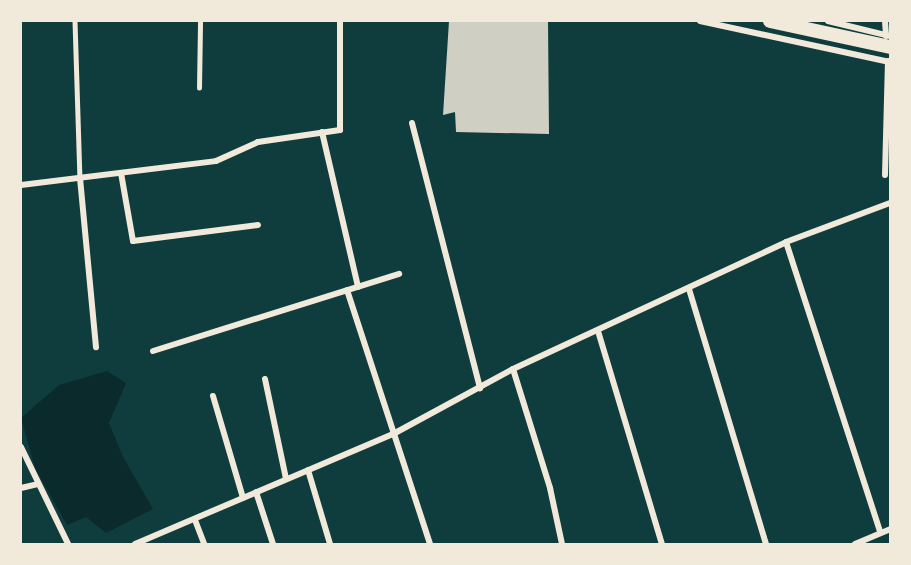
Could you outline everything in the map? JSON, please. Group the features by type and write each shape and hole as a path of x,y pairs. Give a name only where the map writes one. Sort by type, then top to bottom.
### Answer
{"main road":[{"path":"770,21 889,48"}],"street":[{"path":"21,185 216,161 258,142 340,129 340,21"},
{"path":"700,21 889,48"},
{"path":"828,21 836,22 889,48"},
{"path":"885,21 889,48 885,175"},
{"path":"412,123 480,388"},
{"path":"322,132 358,287"},
{"path":"121,173 135,242 258,225"},
{"path":"80,178 96,347"},
{"path":"135,544 395,433 513,369 786,242 890,203"},
{"path":"786,242 880,532"},
{"path":"153,351 399,274"},
{"path":"689,289 766,544"},
{"path":"347,290 430,544"},
{"path":"598,331 662,544"},
{"path":"513,369 550,488 562,544"},
{"path":"265,379 286,479"},
{"path":"213,396 243,498"},
{"path":"21,447 68,544"},
{"path":"308,470 330,544"},
{"path":"21,488 38,484"},
{"path":"256,492 273,544"},
{"path":"195,520 204,544"},
{"path":"855,544 890,529"}],"lane":[{"path":"75,21 80,178"},
{"path":"199,88 200,21"}],"water":[{"path":"107,371 126,383 109,423 123,457 153,509 106,533 86,517 67,525 35,468 21,418 59,385"}],"building":[{"path":"449,21 548,21 549,134 456,132 455,112 443,115"}]}
